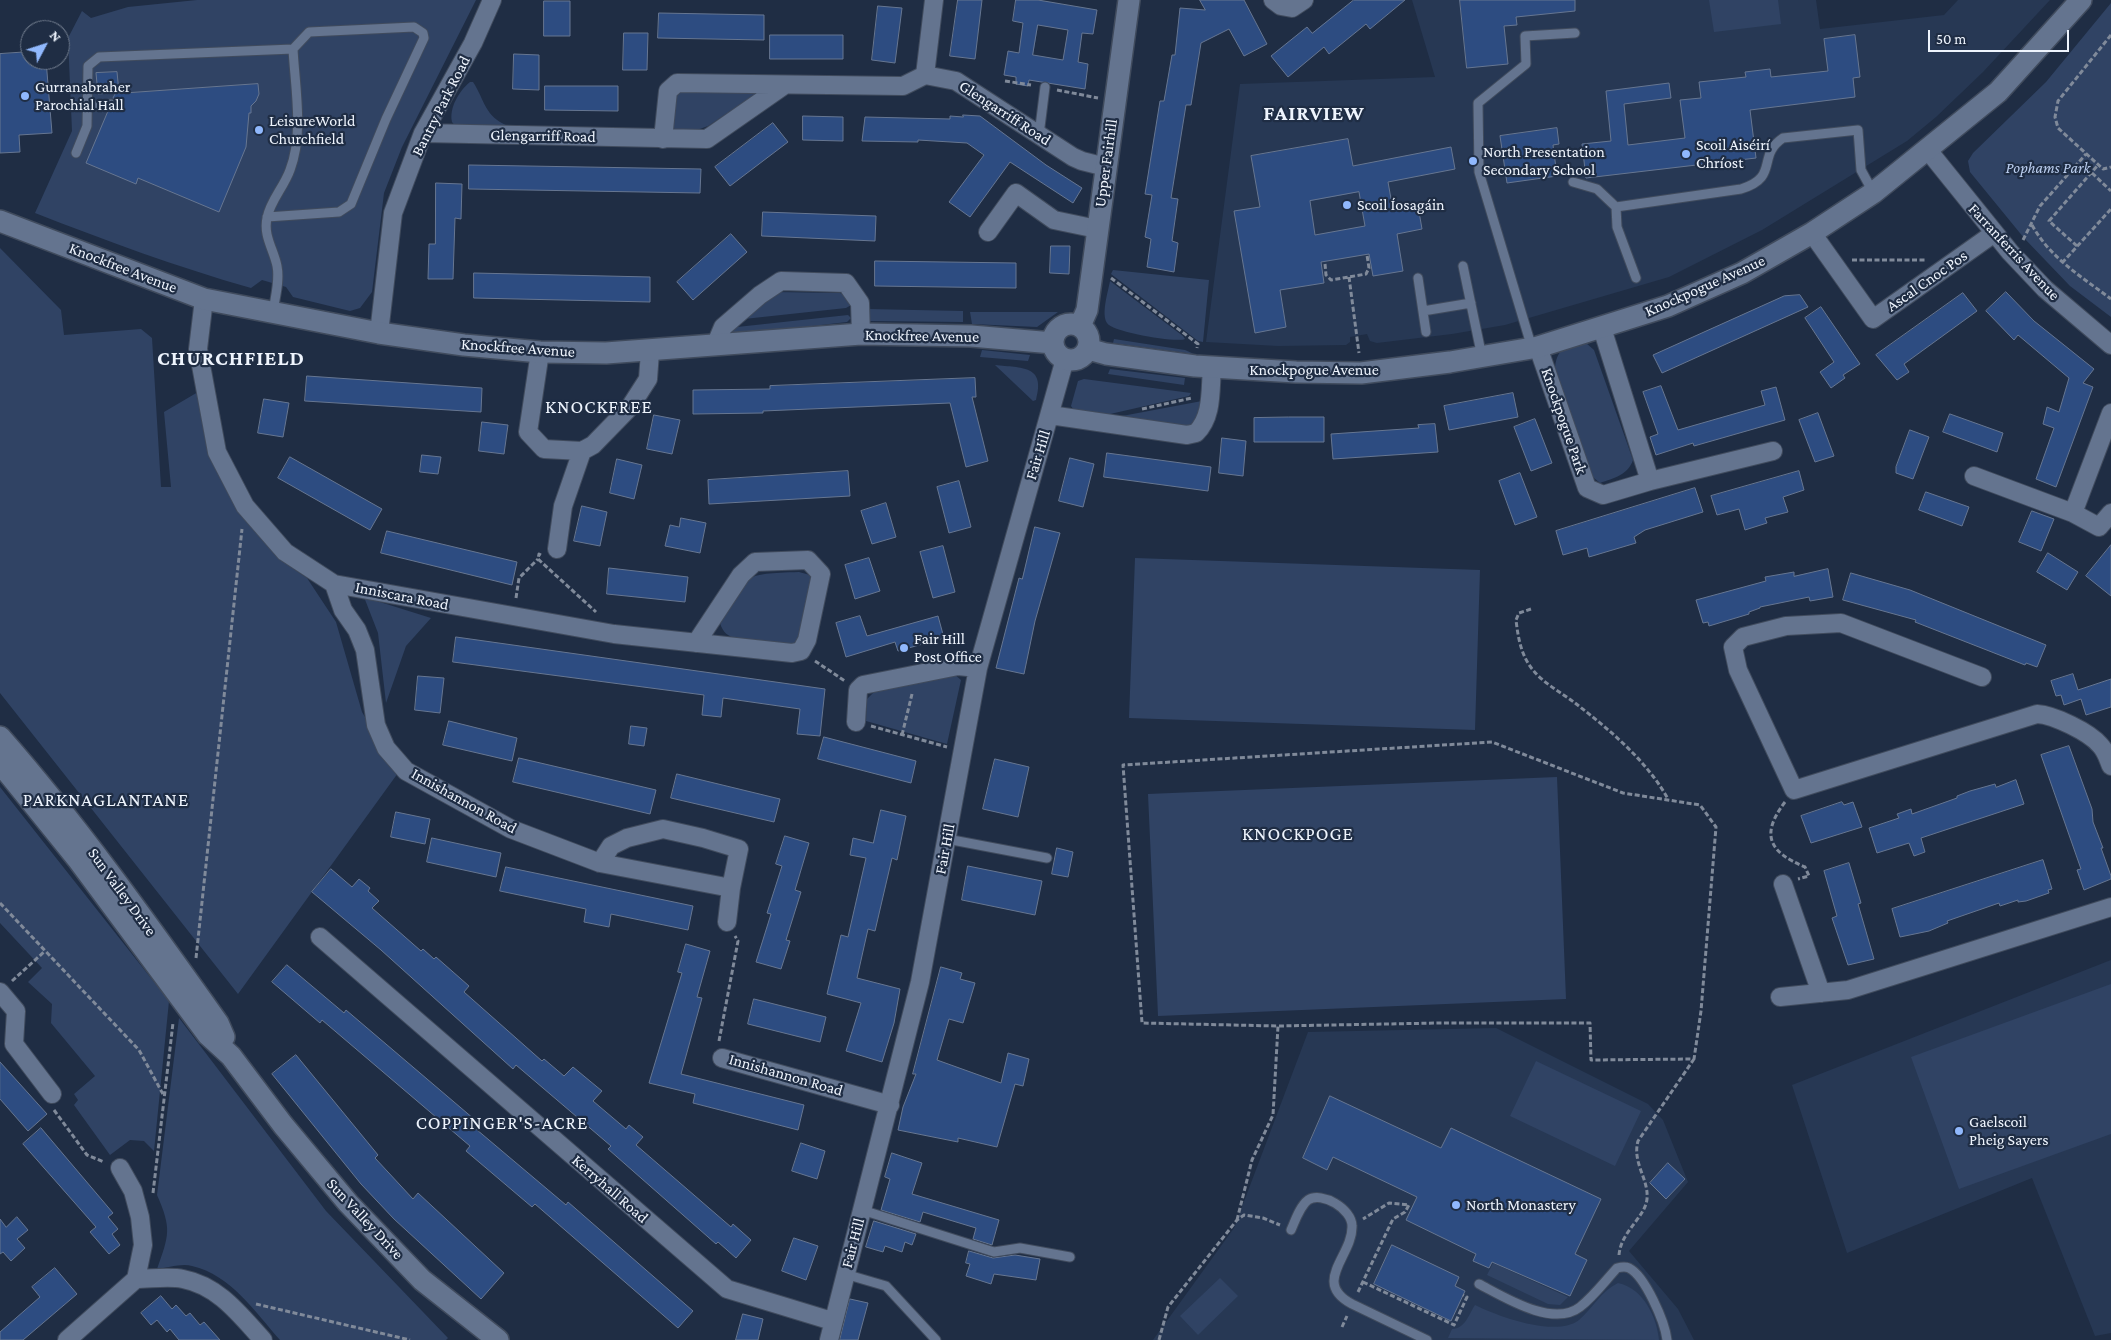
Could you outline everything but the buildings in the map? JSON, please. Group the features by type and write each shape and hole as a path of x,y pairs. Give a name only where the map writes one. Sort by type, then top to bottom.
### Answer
{"street":[{"name":"Bantry Park Road","path":"379,333 393,213 423,133 473,44 492,0"},
{"path":"663,138 668,91 677,83 783,86 903,86 925,75 934,0"},
{"name":"Upper Fairhill","path":"1080,326 1086,310 1129,0"},
{"path":"1273,0 1281,6 1292,8 1304,0"},
{"name":"Knockpogue Avenue","path":"1088,349 1106,354 1212,368 1361,373 1535,347 1602,328 1668,306 1742,273 1812,234 1873,193 1998,92 2081,0"},
{"name":"Glengarriff Road","path":"925,75 956,81 1082,161 1106,167"},
{"name":"Glengarriff Road","path":"423,133 707,139 783,86"},
{"name":"Farranferris Avenue","path":"1927,149 1993,234 2045,289 2111,345"},
{"path":"988,232 1016,193 1054,220 1097,229"},
{"name":"Knockfree Avenue","path":"0,221 204,299 415,339 540,352 650,352 861,334 971,336 1059,351"},
{"name":"Ascal Cnoc Pos","path":"1812,234 1873,319 1993,234"},
{"path":"715,346 723,327 760,295 781,281 846,283 860,303 861,334"},
{"name":"Inniscara Road","path":"204,299 198,349 216,452 245,506 285,552 334,584 614,634 792,653 801,651"},
{"path":"1075,324 1080,326 1089,338 1088,349 1076,359 1059,351 1055,332 1064,325 1075,324"},
{"path":"1602,328 1650,480"},
{"name":"Knockpogue Park","path":"1535,347 1587,488 1603,495 1650,480 1773,451"},
{"name":"Fair Hill","path":"829,1340 832,1321 890,1105 920,982 978,668 1019,516 1050,415 1059,351"},
{"path":"540,352 528,432 544,449 582,452"},
{"path":"552,552 563,506 582,452 592,445 630,407 648,379 650,352"},
{"path":"1050,415 1188,435 1196,433 1202,427 1209,409 1212,368"},
{"path":"2073,512 2111,412"},
{"path":"1974,476 2073,512 2100,527 2111,513"},
{"path":"696,643 741,575 755,562 808,560 821,574 807,640 801,651"},
{"name":"Innishannon Road","path":"334,584 343,610 357,630 366,650 376,725 386,748 406,771 511,829 600,863 731,888"},
{"path":"1982,677 1873,633 1841,623 1786,626 1743,637 1733,647 1738,670 1794,790 2037,714 2050,715 2107,749 2111,766"},
{"path":"856,722 858,690 863,685 958,666 978,668"},
{"name":"Sun Valley Drive","path":"0,737 42,785 76,844 208,1035 231,1056 283,1124 348,1203 422,1280 498,1340"},
{"name":"Sun Valley Drive","path":"0,762 76,844"},
{"path":"600,863 611,846 635,836 663,829 703,838 738,849 727,922"},
{"path":"1783,884 1821,993"},
{"path":"1780,997 1848,990 2111,907"},
{"name":"Kerryhall Road","path":"320,937 727,1289 832,1321"},
{"path":"0,992 16,1011 14,1044 52,1094"},
{"name":"Innishannon Road","path":"722,1058 890,1105"},
{"path":"67,1340 136,1279 143,1245 140,1217 133,1191 120,1168"},
{"path":"136,1279 182,1278 203,1285 224,1297 263,1340"}],"lane":[{"path":"76,153 87,126 89,107 86,88 88,66 99,57 292,49 309,32 414,27 423,33 424,38 386,119 351,204 339,212 267,217"},
{"path":"1535,347 1480,172 1478,103 1526,64 1525,36 1575,33"},
{"path":"272,313 277,285 277,268 266,233 267,217 290,170 295,149 297,123 292,49"},
{"path":"1039,135 1045,87"},
{"path":"89,107 111,104"},
{"path":"1616,207 1741,189 1755,184 1764,177 1768,155 1775,143 1783,138 1858,130 1861,170 1873,193"},
{"path":"1573,182 1597,189 1616,207 1617,227 1636,278"},
{"path":"1463,266 1482,356"},
{"path":"1418,278 1426,332"},
{"path":"1423,311 1471,303"},
{"path":"947,838 1047,858"},
{"path":"1291,1230 1304,1204 1316,1197 1338,1206 1350,1218 1352,1226 1334,1277 1336,1292 1340,1298 1427,1340"},
{"path":"862,1210 994,1252 1020,1248 1070,1257"},
{"path":"1479,1284 1532,1308 1561,1315 1579,1308 1617,1268 1630,1268 1652,1297 1662,1318 1667,1340"},
{"path":"845,1274 886,1286 936,1340"}],"path":[{"path":"2111,35 2058,101 2055,117 2058,128 2098,165 2103,169 2111,167"},
{"path":"1085,95 1096,97"},
{"path":"2024,238 2040,206 2086,154"},
{"path":"2077,246 2049,221 2098,165"},
{"path":"2092,173 2111,191"},
{"path":"2062,263 2111,209"},
{"path":"2032,224 2041,241 2062,263 2111,299"},
{"path":"1325,264 1326,275 1331,280 1366,274 1369,268 1367,255"},
{"path":"1831,260 1956,260"},
{"path":"1108,276 1198,344"},
{"path":"1349,277 1361,373"},
{"path":"1140,410 1210,396"},
{"path":"196,959 245,506"},
{"path":"512,617 519,578 538,559 539,554 552,552"},
{"path":"538,559 606,621 614,634"},
{"path":"1531,609 1519,613 1516,620 1524,654 1533,671 1589,714 1626,747 1656,777 1668,799"},
{"path":"801,651 858,690"},
{"path":"902,735 918,674"},
{"path":"856,722 964,752"},
{"path":"1617,1268 1622,1241 1647,1201 1635,1154 1638,1141 1694,1059 1702,1011 1716,827 1700,805 1623,792 1492,742 1123,765 1142,1024 1278,1026 1590,1023 1591,1060 1694,1059"},
{"path":"1783,884 1809,876 1805,867 1788,860 1775,850 1769,834 1773,817 1794,790"},
{"path":"0,903 139,1050 164,1097"},
{"path":"0,992 45,951"},
{"name":"Innishannon Road","path":"722,1058 718,1036 735,957"},
{"path":"140,1217 153,1191 174,1022"},
{"path":"1237,1220 1252,1160 1273,1115 1278,1026"},
{"path":"52,1094 52,1108 87,1155 120,1168"},
{"path":"1342,1327 1393,1219 1405,1212 1409,1205 1388,1204 1352,1226"},
{"path":"1159,1340 1168,1307 1237,1220 1244,1215 1264,1218 1291,1230"},
{"path":"1362,1282 1454,1325 1467,1298 1463,1295"},
{"path":"224,1297 410,1340"}],"shaded area":[{"path":"1412,0 1816,0 1820,29 1944,15 1958,0 2050,0 1983,72 1936,117 1907,141 1762,230 1669,277 1505,325 1452,334 1377,343 1370,341 1367,334 1350,337 1350,342 1346,345 1278,346 1206,342 1240,84 1435,77"},
{"name":"Gaelscoil Pheig Sayers","path":"2111,960 2111,1333 2095,1336 2032,1178 1847,1253 1792,1085"},
{"name":"North Monastery","path":"1496,1028 1648,1104 1663,1120 1688,1182 1629,1251 1678,1309 1694,1340 1153,1340 1234,1228 1308,1032"}],"green space":[{"path":"197,0 476,0 402,147 384,193 372,292 360,308 350,311 293,297 286,287 262,280 251,288 142,253 35,213 72,131 70,34 82,11 91,18 128,7"},
{"path":"1709,0 1778,0 1781,24 1714,32"},
{"name":"Pophams Park","path":"2111,3 2111,317 2070,286 2024,238 1970,172 1968,161 1973,153 2046,82"},
{"path":"470,82 473,82 486,107 494,117 508,126 456,127 451,117 453,106 462,90"},
{"path":"754,90 755,95 708,126 697,130 675,130 673,127 676,95 680,91"},
{"path":"0,248 61,310 64,335 141,329 152,338 161,487 171,487 164,412 198,392 217,473 282,561 307,578 336,622 362,712 398,773 238,994 0,693"},
{"path":"1113,270 1209,280 1203,342 1198,341 1111,274"},
{"path":"1110,281 1185,339 1144,336 1120,330 1107,323 1105,319 1105,303"},
{"path":"774,292 840,293 846,295 853,304 846,308 744,319"},
{"path":"867,309 963,311 963,322 868,321"},
{"path":"970,312 1058,312 1037,327 972,324"},
{"path":"848,315 851,318 847,322 726,336 737,327"},
{"path":"1114,339 1185,350 1194,354 1113,343"},
{"path":"1586,343 1594,350 1633,460 1624,473 1600,483 1588,473 1555,367 1556,360 1561,351 1565,348"},
{"path":"982,350 1030,355 1028,361 980,357"},
{"path":"995,365 1022,368 1035,374 1038,380 1036,400 1033,401"},
{"path":"1110,369 1185,378 1184,385 1108,374"},
{"path":"1084,379 1191,393 1189,396 1097,417 1076,413 1071,406 1078,381"},
{"path":"1202,401 1193,428 1106,419"},
{"path":"1135,558 1480,570 1475,730 1129,718"},
{"path":"799,572 810,575 812,579 803,636 794,645 737,639 724,632 720,623 736,594 748,580 766,574"},
{"path":"364,597 431,618 406,646 386,703 378,633"},
{"path":"954,674 961,680 947,744 866,721 867,699 876,690"},
{"path":"1557,777 1566,999 1158,1016 1148,794"},
{"path":"0,787 169,1001 154,1151 144,1141 130,1140 110,1155 74,1105 78,1100 74,1094 95,1076 51,1023 52,1004 28,982 42,968 0,923"},
{"path":"2111,984 2111,1134 1959,1189 1911,1057"},
{"path":"179,1018 326,1211 448,1338 446,1340 280,1340 241,1296 219,1277 188,1265 157,1269 167,1232 165,1216 157,1195"},
{"path":"1536,1061 1641,1111 1615,1166 1510,1116"},
{"path":"1493,1263 1568,1297 1560,1305 1548,1304 1487,1275"},
{"path":"1220,1278 1238,1296 1198,1335 1180,1316"},
{"path":"1618,1283 1635,1291 1647,1305 1652,1313 1659,1340 1448,1338 1452,1329 1460,1327 1469,1317 1475,1305 1497,1315 1527,1323 1556,1327 1569,1325 1579,1320 1607,1290"}],"place":[{"name":"Gurranabraher Parochial Hall","path":"25,96"},
{"name":"LeisureWorld Churchfield","path":"259,130"},
{"name":"Scoil Aiséirí Chríost","path":"1686,154"},
{"name":"North Presentation Secondary School","path":"1473,161"},
{"name":"Scoil Íosagáin","path":"1347,205"},
{"name":"Fair Hill Post Office","path":"904,648"},
{"name":"Gaelscoil Pheig Sayers","path":"1959,1131"},
{"name":"North Monastery","path":"1456,1205"}],"district":[{"name":"FAIRVIEW","path":"1314,114"},
{"name":"CHURCHFIELD","path":"231,359"},
{"name":"KNOCKFREE","path":"599,407"},
{"name":"PARKNAGLANTANE","path":"106,800"},
{"name":"KNOCKPOGE","path":"1298,834"},
{"name":"COPPINGER'S-ACRE","path":"502,1123"}]}
